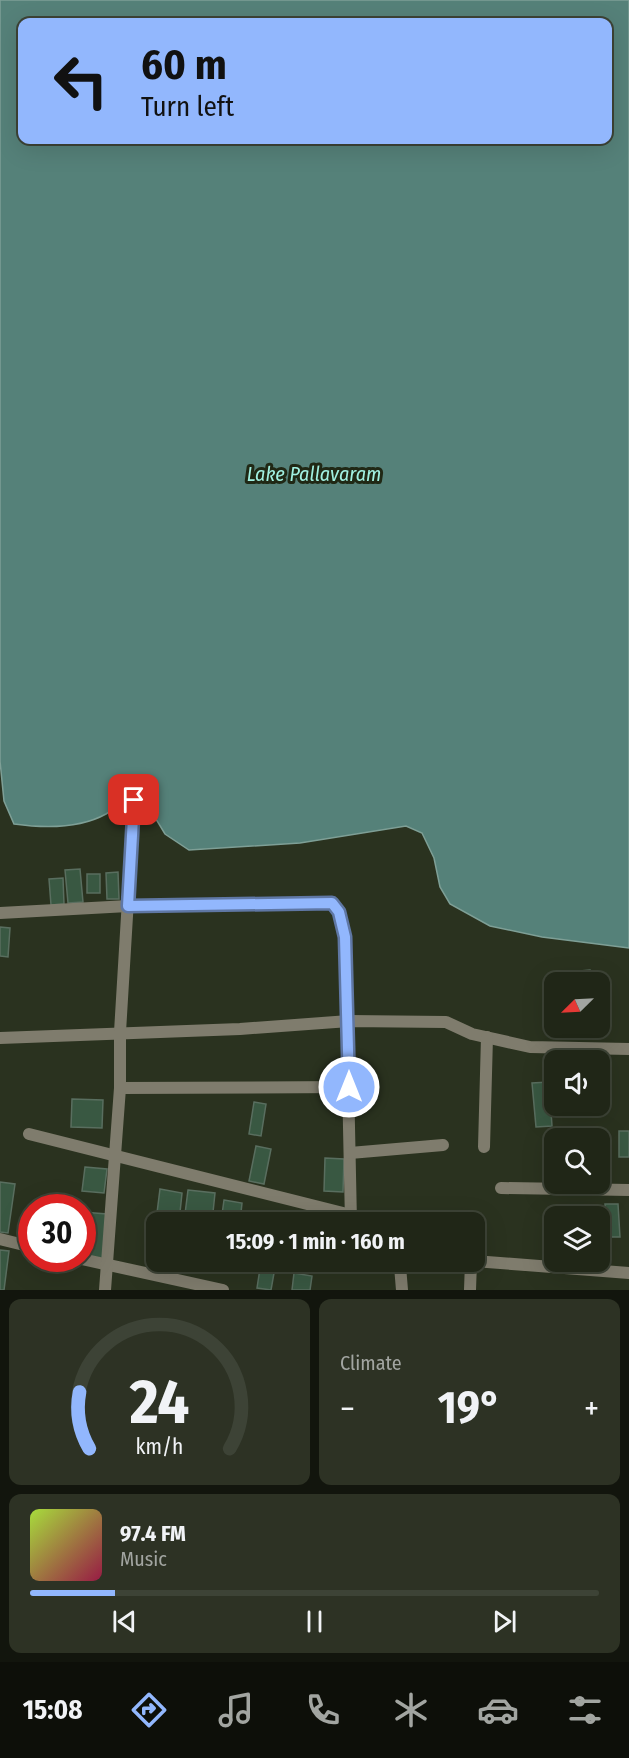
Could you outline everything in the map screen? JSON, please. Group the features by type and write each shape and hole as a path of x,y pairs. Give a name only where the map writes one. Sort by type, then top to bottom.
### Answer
{"street":[{"path":"105,1290 113,1154 120,1088 120,1032 134,800"},
{"path":"0,914 128,906 332,903 339,912 345,937 349,1021 351,1212"},
{"path":"0,1038 240,1029 349,1021 447,1022 472,1034 530,1047 629,1049"},
{"path":"484,1147 487,1037"},
{"path":"120,1088 349,1087"},
{"path":"29,1134 113,1154 325,1212"},
{"path":"350,1153 443,1145"},
{"path":"501,1188 629,1190"},
{"path":"0,1239 18,1244"},
{"path":"485,1262 629,1273"},
{"path":"96,1263 223,1290"},
{"path":"400,1272 402,1290"},
{"path":"470,1290 472,1272"}],"water":[{"name":"Lake Pallavaram","path":"0,0 629,0 629,948 542,937 490,926 450,904 440,887 434,858 422,833 406,826 300,843 189,850 165,834 142,796 127,801 95,819 73,825 49,827 14,824 4,801 0,761"}],"building":[{"path":"80,869 83,902 68,903 65,870"},
{"path":"118,872 119,899 107,899 106,873"},
{"path":"87,874 100,874 100,893 87,893"},
{"path":"63,878 64,904 51,905 49,879"},
{"path":"0,927 10,928 8,957 0,956"},
{"path":"544,1082 544,1116 551,1116 552,1126 536,1127 532,1083"},
{"path":"72,1099 103,1100 102,1128 71,1127"},
{"path":"254,1102 266,1104 261,1136 249,1134"},
{"path":"619,1131 629,1131 629,1157 619,1157"},
{"path":"256,1146 271,1149 264,1184 249,1181"},
{"path":"325,1158 344,1159 343,1192 324,1191"},
{"path":"85,1167 107,1169 104,1193 82,1191"},
{"path":"0,1182 15,1184 8,1233 0,1232"},
{"path":"160,1189 182,1193 180,1212 157,1212"},
{"path":"188,1190 215,1193 213,1212 185,1212"},
{"path":"224,1200 242,1203 241,1212 222,1212"},
{"path":"605,1204 618,1204 620,1237 610,1237 610,1206 605,1206"},
{"path":"96,1213 107,1214 103,1259 96,1258"},
{"path":"0,1250 9,1251 4,1290 0,1290"},
{"path":"259,1272 274,1272 271,1290 257,1288"},
{"path":"294,1273 312,1276 310,1290 292,1290"}],"route":[{"path":"134,800 128,906 321,901 332,903 339,912 345,937 349,1087"}]}
